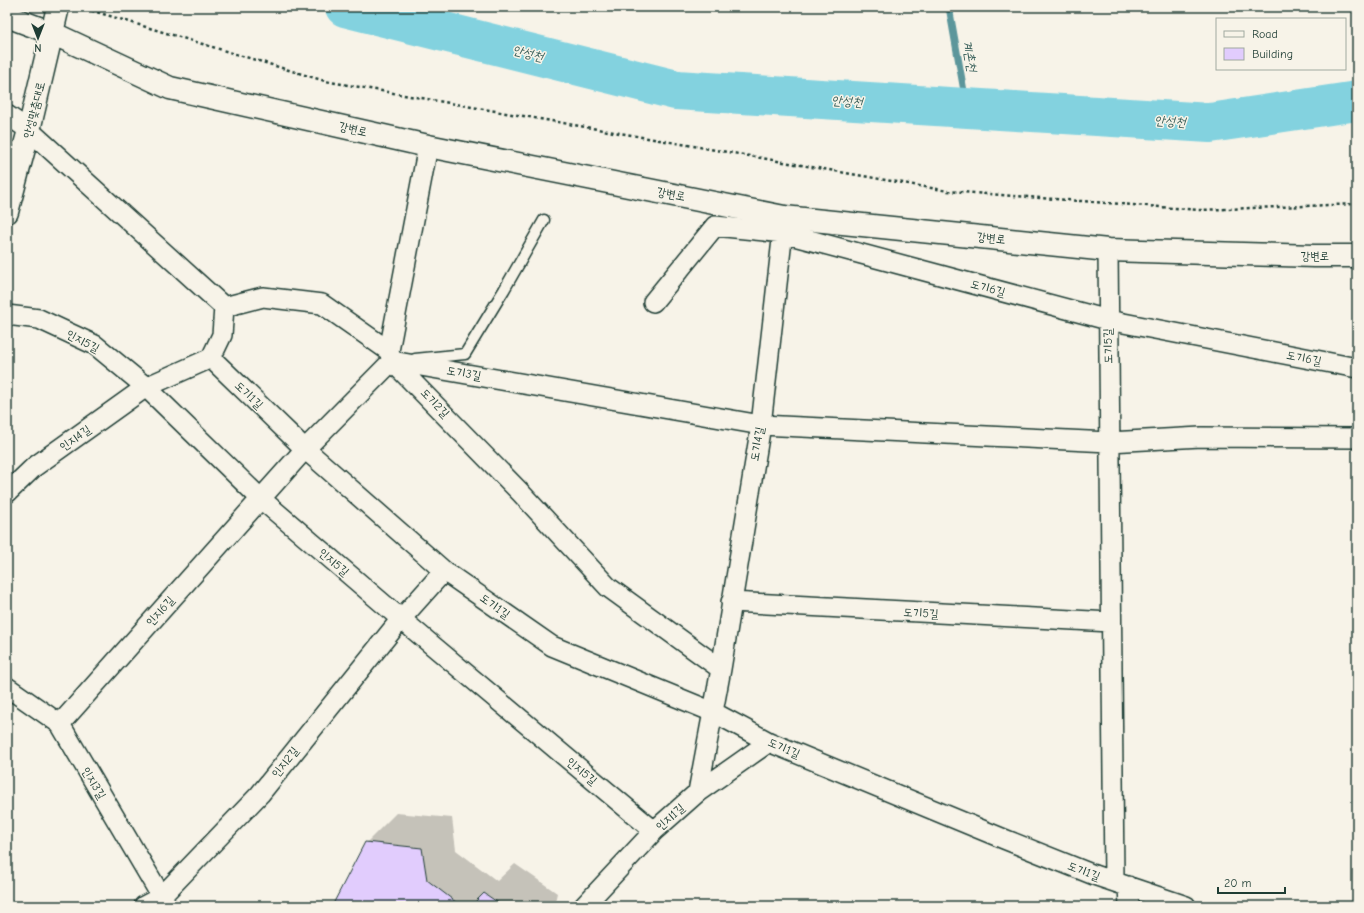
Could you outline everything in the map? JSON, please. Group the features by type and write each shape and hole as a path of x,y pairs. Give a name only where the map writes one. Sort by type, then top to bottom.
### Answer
{"street":[{"name":"강변로","path":"7,16 55,20 170,88 783,225 1108,250 1357,256"},
{"name":"안성맞춤대로","path":"7,212 29,130 55,20"},
{"path":"7,115 29,130 224,307 222,334 211,358"},
{"path":"391,356 428,146"},
{"name":"도기6길","path":"653,302 715,226 783,225 1108,320 1357,368"},
{"name":"도기4길","path":"698,792 721,669 761,425 783,225"},
{"name":"도기5길","path":"1108,250 1111,622 1121,884"},
{"name":"도기2길","path":"224,307 263,297 322,304 391,356 608,587 721,669"},
{"name":"인지5길","path":"7,315 39,319 95,345 146,387 261,499 401,619 654,831"},
{"name":"도기3길","path":"391,356 761,425"},
{"name":"인지6길","path":"60,724 305,449 391,356"},
{"name":"인지4길","path":"7,493 34,466 146,387 211,358"},
{"name":"도기1길","path":"211,358 305,449 444,571 552,646 713,712 769,742 1004,839 1121,884 1186,906"},
{"path":"761,425 1109,442 1201,437 1357,438"},
{"name":"인지2길","path":"144,906 164,901 260,794 401,619 444,571"},
{"name":"도기5길","path":"731,602 1111,622"},
{"name":"인지3길","path":"7,687 60,724 164,901"},
{"name":"인지1길","path":"584,906 654,831 698,792 769,742"},
{"path":"1121,884 1129,906"}],"lane":[{"name":"도기3길","path":"391,356 465,354 544,220"}],"path":[{"path":"80,7 325,81 948,191 1200,210 1357,204"}],"building":[{"path":"365,842 422,848 427,880 461,906 332,906"},
{"path":"484,893 503,906 471,906"}],"waterway":[{"name":"안성천","path":"345,7 676,90 1210,123 1357,101"},
{"name":"계촌천","path":"949,7 967,108"}]}
